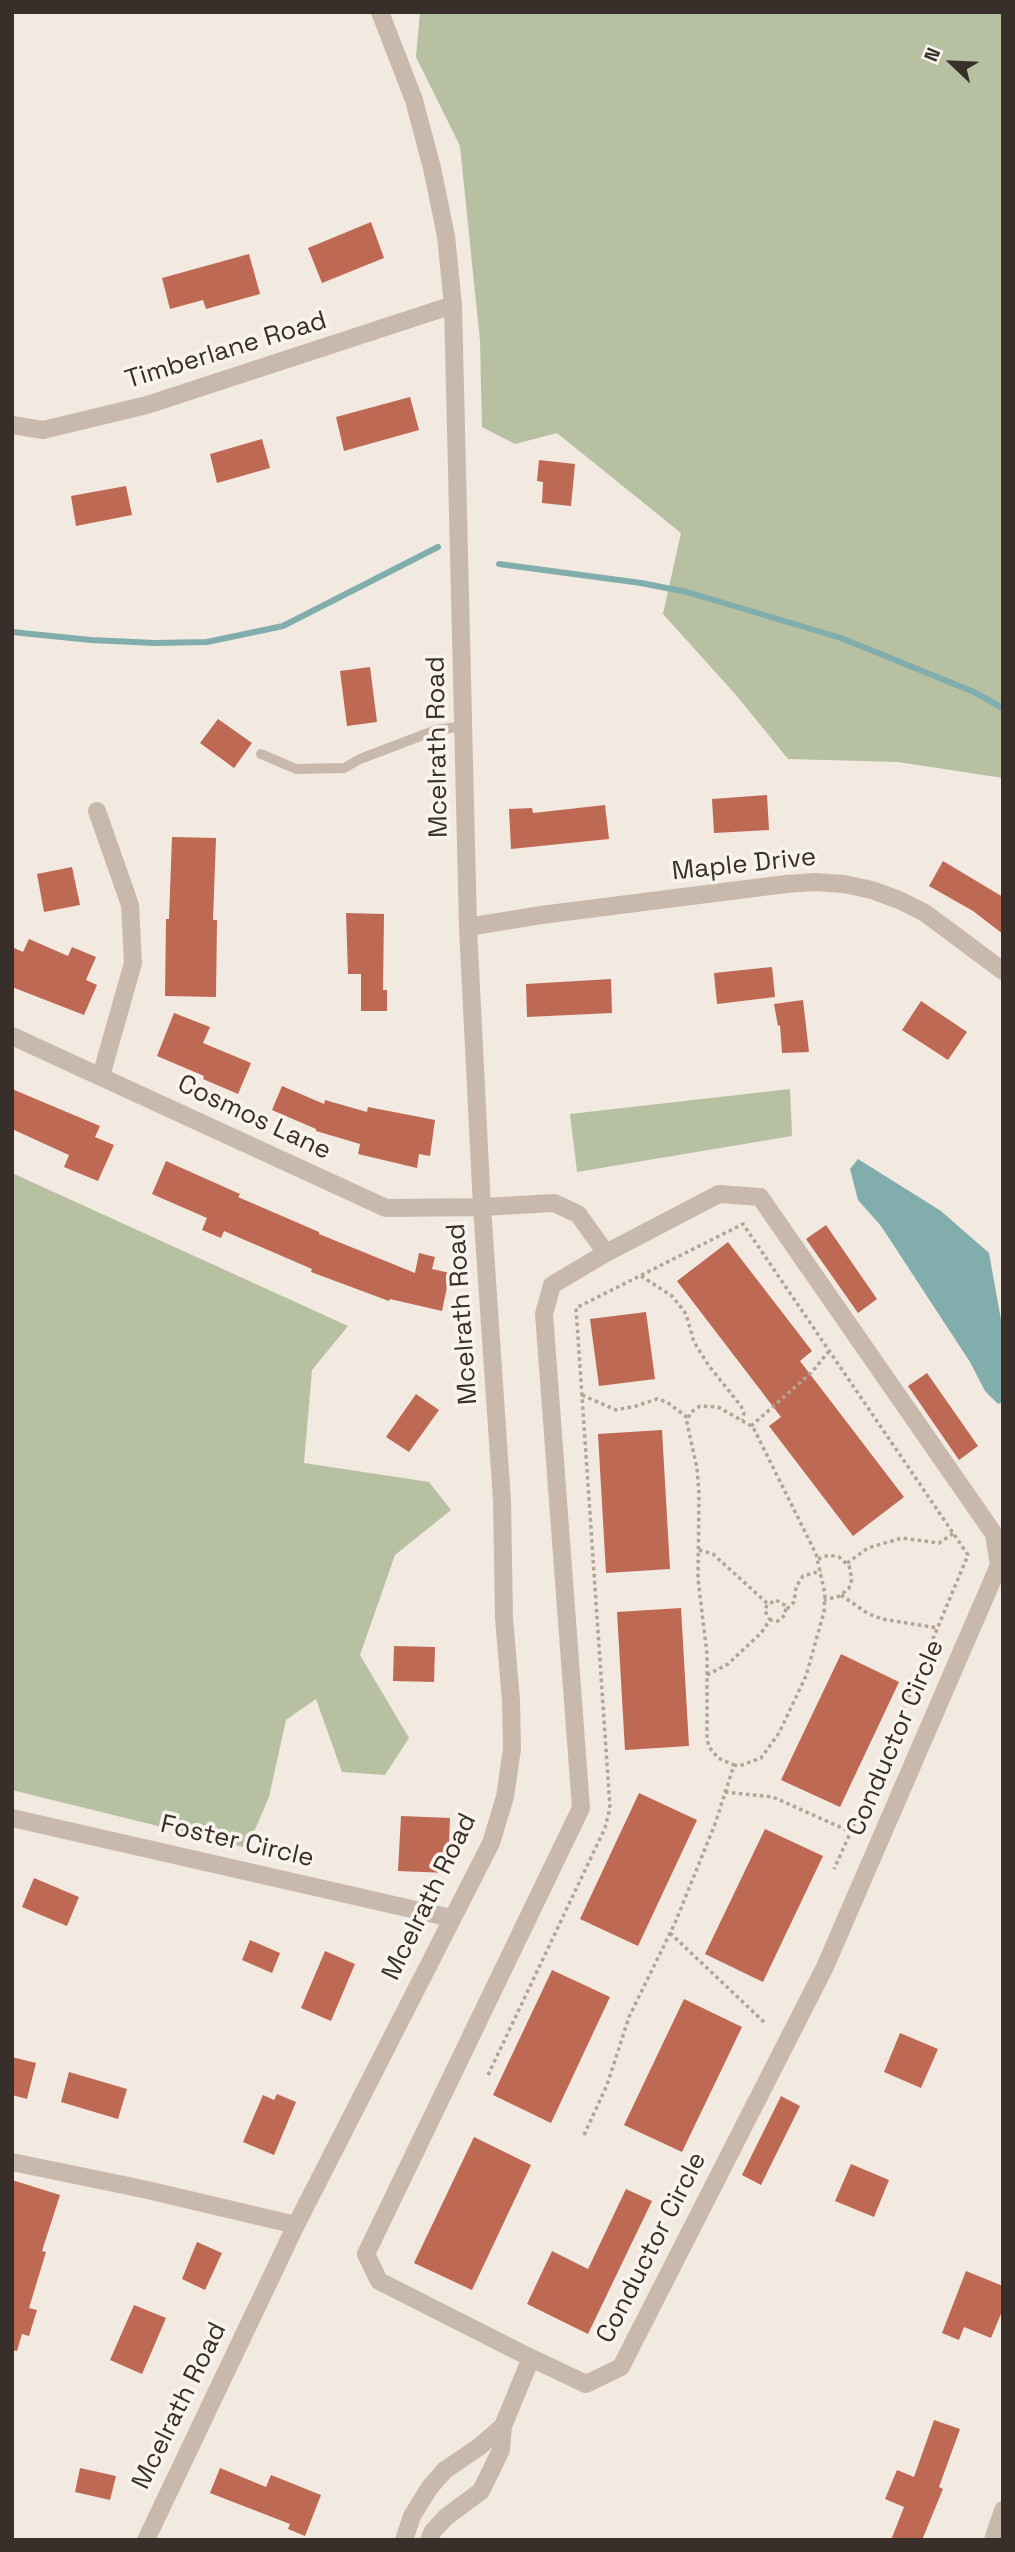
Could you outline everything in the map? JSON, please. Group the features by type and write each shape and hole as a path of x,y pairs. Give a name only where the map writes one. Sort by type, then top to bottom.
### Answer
{"street":[{"name":"Mcelrath Road","path":"146,2540 296,2225 491,1843 505,1797 512,1749 504,1618 502,1502 482,1207 468,928 453,305 446,236 432,167 414,100 380,12"},
{"name":"Timberlane Road","path":"12,425 43,430 147,405 453,305"},
{"path":"97,811 130,905 133,963 101,1076"},
{"name":"Maple Drive","path":"468,928 541,915 786,884 844,884 899,900 925,913 1003,971"},
{"name":"Cosmos Lane","path":"12,1036 387,1208 482,1207"},
{"name":"Conductor Circle","path":"719,1194 760,1197 994,1534 999,1565 825,1967 621,2367 586,2384 531,2358 379,2281 366,2254 581,1808 544,1314 552,1285 606,1253 719,1194"},
{"path":"482,1207 554,1203 578,1214 606,1253"},
{"name":"Foster Circle","path":"12,1818 451,1918"},
{"path":"12,2162 296,2225"},
{"path":"429,2540 433,2530 446,2517 481,2491 501,2449 503,2426 531,2358"},
{"path":"404,2540 412,2516 430,2487 445,2470 479,2447 503,2426"},
{"path":"993,2540 1003,2510"}],"lane":[{"path":"261,754 296,769 344,768 360,759 436,730 464,726"}],"path":[{"path":"488,2075 609,1815 576,1308 743,1224 968,1555 834,1869"},
{"path":"640,1276 672,1296 680,1306 694,1342 709,1366 741,1406 744,1413 742,1420"},
{"path":"751,1426 811,1373 830,1350"},
{"path":"582,1395 615,1410 657,1399 667,1402 688,1418 697,1468 698,1579 707,1654 709,1747 718,1758 739,1766 761,1758 779,1733 806,1676 824,1612 821,1571 818,1559 762,1443 751,1426 718,1407 706,1405 699,1406 688,1418"},
{"path":"847,1563 868,1548 902,1538 939,1543 954,1533"},
{"path":"698,1550 713,1554 768,1604"},
{"path":"818,1559 829,1555 839,1557 847,1563 852,1579 849,1588 841,1595 824,1600"},
{"path":"770,1620 783,1619 794,1602 796,1587 803,1576 821,1571"},
{"path":"841,1595 867,1614 938,1628"},
{"path":"770,1620 765,1611 768,1604 776,1600 787,1609"},
{"path":"707,1675 728,1664 761,1633 770,1620"},
{"path":"584,2135 607,2085 629,2017 670,1933 715,1824 734,1765"},
{"path":"726,1792 773,1797 851,1832"},
{"path":"670,1933 764,2022"}],"green space":[{"path":"420,12 1003,12 1003,778 898,762 788,759 736,695 663,614 681,533 557,433 515,444 482,427 480,341 460,146 416,57"},
{"path":"790,1089 792,1136 577,1172 570,1114"},
{"path":"12,1173 348,1326 312,1370 304,1463 429,1482 451,1510 395,1555 360,1655 409,1738 385,1775 342,1772 316,1699 286,1720 269,1797 247,1848 12,1790"}],"water":[{"path":"858,1159 941,1211 989,1253 1003,1331 1003,1402 998,1404 985,1391 970,1362 881,1226 858,1200 850,1169"}],"building":[{"path":"371,222 384,258 322,283 308,248"},
{"path":"249,254 260,294 206,309 203,300 170,309 162,278"},
{"path":"410,397 419,430 344,451 336,417"},
{"path":"262,439 270,468 217,483 210,454"},
{"path":"539,460 575,464 571,506 542,503 543,482 537,481"},
{"path":"126,486 132,515 76,526 71,496"},
{"path":"370,667 377,722 347,726 340,671"},
{"path":"218,719 252,743 234,768 200,743"},
{"path":"767,795 769,830 714,833 712,799"},
{"path":"605,805 609,839 511,849 509,809 532,808 533,813"},
{"path":"172,837 216,838 213,920 217,920 216,997 165,996 166,919 169,919"},
{"path":"943,861 1003,897 1003,934 973,911 929,886"},
{"path":"72,867 80,905 44,912 37,874"},
{"path":"346,913 384,914 383,990 387,990 387,1011 361,1011 361,974 348,974"},
{"path":"29,939 68,956 72,947 96,957 86,980 97,985 84,1015 12,987 12,947 23,952"},
{"path":"772,967 775,997 717,1004 714,973"},
{"path":"611,979 612,1013 527,1017 526,984"},
{"path":"803,1000 809,1052 782,1053 780,1025 778,1026 774,1004"},
{"path":"921,1001 967,1032 948,1060 902,1030"},
{"path":"174,1013 210,1027 203,1043 251,1063 238,1094 157,1056"},
{"path":"282,1086 324,1104 325,1100 367,1112 368,1107 435,1120 430,1156 419,1154 417,1168 358,1154 360,1144 316,1131 272,1110"},
{"path":"12,1089 100,1126 95,1137 114,1145 98,1181 64,1167 69,1155 12,1129"},
{"path":"166,1161 319,1234 415,1273 419,1253 435,1257 432,1269 450,1273 442,1311 390,1299 389,1301 311,1272 312,1269 224,1231 221,1238 202,1230 207,1218 152,1194"},
{"path":"826,1225 877,1299 858,1313 806,1239"},
{"path":"728,1242 812,1351 800,1361 904,1497 853,1536 769,1426 781,1417 677,1281"},
{"path":"646,1312 655,1379 599,1386 590,1319"},
{"path":"927,1373 978,1446 959,1460 908,1386"},
{"path":"416,1394 439,1410 409,1452 386,1437"},
{"path":"662,1430 670,1569 606,1573 598,1434"},
{"path":"681,1608 689,1746 625,1750 617,1612"},
{"path":"394,1646 435,1647 434,1682 393,1681"},
{"path":"841,1654 899,1682 840,1807 781,1780"},
{"path":"639,1793 697,1820 638,1946 580,1919"},
{"path":"401,1816 450,1818 448,1873 398,1871"},
{"path":"765,1829 823,1856 763,1982 705,1954"},
{"path":"34,1878 79,1897 67,1926 22,1907"},
{"path":"250,1940 280,1953 272,1973 242,1960"},
{"path":"325,1951 355,1964 331,2021 301,2008"},
{"path":"552,1970 610,1997 551,2123 493,2095"},
{"path":"684,1999 742,2027 682,2152 624,2125"},
{"path":"900,2033 938,2049 921,2088 884,2072"},
{"path":"12,2057 36,2063 27,2099 12,2095"},
{"path":"69,2072 127,2089 118,2119 61,2102"},
{"path":"277,2094 296,2102 274,2155 243,2142 263,2095 274,2100"},
{"path":"781,2096 800,2106 761,2185 742,2175"},
{"path":"474,2137 531,2165 472,2290 414,2263"},
{"path":"851,2164 889,2180 874,2217 835,2201"},
{"path":"12,2180 60,2195 42,2251 46,2252 29,2308 37,2310 29,2336 22,2334 17,2351 12,2350"},
{"path":"626,2189 652,2201 588,2334 527,2304 552,2251 588,2269"},
{"path":"197,2242 222,2253 205,2290 182,2279"},
{"path":"966,2271 1003,2286 1003,2309 991,2338 964,2327 959,2340 942,2333"},
{"path":"134,2305 166,2318 142,2374 110,2360"},
{"path":"934,2420 960,2429 939,2487 943,2489 922,2540 891,2540 904,2507 885,2499 897,2470 914,2477"},
{"path":"80,2468 116,2476 110,2500 75,2492"},
{"path":"220,2468 266,2487 271,2475 321,2495 305,2536 288,2529 290,2524 210,2493"}],"waterway":[{"path":"12,632 91,640 207,642 283,626 438,547"},
{"path":"499,564 641,583 687,592 841,638 974,692 1003,708"}]}
